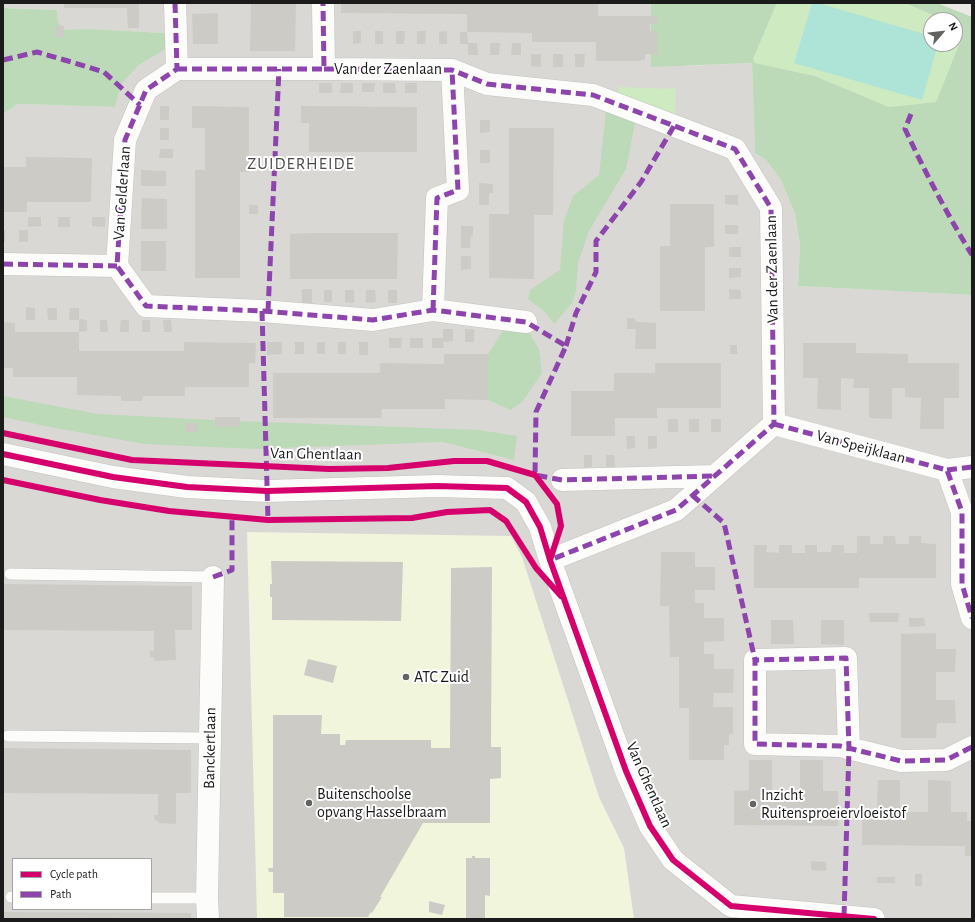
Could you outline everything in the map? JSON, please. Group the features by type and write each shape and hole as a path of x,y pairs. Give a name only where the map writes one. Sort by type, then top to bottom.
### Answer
{"street":[{"path":"175,3 177,69 324,69 323,3"},
{"name":"Van Gelderlaan","path":"117,266 125,140 146,90 177,69"},
{"name":"Van der Zaenlaan","path":"324,69 452,70 487,84 593,95 735,149 771,208 774,424"},
{"name":"Van der Zaenlaan","path":"433,310 437,198 458,190 452,70"},
{"path":"3,264 117,266 146,306 268,311 373,320 433,310 526,322"},
{"path":"550,560 676,510 774,424"},
{"name":"Van Speijklaan","path":"774,424 947,470 972,466"},
{"name":"Van Ghentlaan","path":"3,454 113,477 187,487 266,491 437,486 507,488 526,502 540,528 550,560 626,771 650,826 673,860 727,912 874,919"},
{"path":"947,470 962,512 962,584 972,618"},
{"path":"562,480 715,476"},
{"name":"Banckertlaan","path":"208,909 213,577"},
{"path":"849,748 846,658 755,660 755,744 840,746 901,761 946,760 972,748"}],"lane":[{"path":"10,574 213,577"},
{"path":"8,736 210,738"},
{"path":"152,898 208,909"}],"shaded area":[{"path":"3,3 651,3 651,53 687,66 752,63 755,153 766,160 781,180 795,214 800,245 798,286 972,295 972,919 3,919 3,114 18,104 114,107 121,85 138,66 165,48 165,33 90,29 62,31 58,22 57,10 3,8"},
{"path":"651,3 777,3 753,59 755,63 815,76 889,107 936,102 956,52 963,52 963,13 972,17 972,295 798,286 800,245 795,214 781,180 766,160 755,153 752,63 651,67"},
{"path":"812,3 818,3 923,34 923,52 936,52 922,100 794,63"},
{"path":"905,3 937,3 960,12 926,12"},
{"path":"3,8 57,10 58,22 63,30 90,29 165,33 165,49 138,66 121,85 115,107 18,104 3,114"},
{"path":"606,111 637,113 626,169 589,231 578,263 576,291 572,303 554,324 545,312 528,299 530,290 560,270 564,221 573,196 599,175"},
{"path":"504,329 527,329 539,349 542,373 523,401 511,410 488,400 488,354"},
{"path":"3,396 98,414 215,420 215,427 239,427 240,421 479,430 517,436 514,460 443,442 254,449 144,444 3,417"},
{"name":"ATC Zuid","path":"247,532 511,536 522,557 599,797 624,848 634,919 257,919"}],"green space":[{"path":"777,3 905,3 926,12 923,12 923,52 956,52 936,102 889,107 815,76 755,63 753,59"},
{"path":"620,87 676,89 675,119 615,95"}],"building":[{"path":"64,3 139,3 139,28 128,28 127,8 64,8"},
{"path":"251,3 296,3 295,51 250,51"},
{"path":"341,3 598,3 598,16 657,16 658,24 650,24 650,31 657,31 658,54 645,54 645,59 641,61 596,61 596,42 532,42 532,33 467,32 467,14 341,13"},
{"path":"218,13 218,44 193,44 192,14"},
{"path":"56,26 64,26 64,37 56,37"},
{"path":"353,31 361,31 361,43 353,44"},
{"path":"375,31 383,31 383,44 375,44"},
{"path":"396,31 405,31 404,44 396,44"},
{"path":"417,31 426,31 425,44 417,44"},
{"path":"447,31 447,44 439,44 439,32"},
{"path":"460,32 467,32 468,44 460,44"},
{"path":"468,43 477,43 478,55 468,55"},
{"path":"490,43 500,43 499,55 490,55"},
{"path":"512,43 521,43 521,55 511,55"},
{"path":"531,54 541,54 541,67 531,66"},
{"path":"553,54 563,54 563,67 553,67"},
{"path":"575,54 585,54 584,67 575,67"},
{"path":"319,83 332,83 332,93 319,93"},
{"path":"341,83 353,83 353,93 340,93"},
{"path":"362,83 375,83 374,92 362,92"},
{"path":"383,83 395,83 396,93 383,93"},
{"path":"405,83 417,83 417,93 405,93"},
{"path":"160,106 169,106 169,120 160,120"},
{"path":"192,106 249,107 249,172 240,172 240,278 195,278 195,170 205,170 205,128 192,128"},
{"path":"301,106 417,107 417,152 309,152 309,123 301,123"},
{"path":"480,120 490,120 490,132 480,133"},
{"path":"160,128 169,128 169,140 160,140"},
{"path":"509,128 554,128 553,215 534,215 534,279 489,278 489,214 509,214"},
{"path":"160,149 173,149 173,158 159,158"},
{"path":"480,150 490,150 490,163 480,163"},
{"path":"26,157 92,158 91,202 27,202 27,212 3,212 3,167 26,167"},
{"path":"141,170 166,171 166,186 141,186"},
{"path":"479,183 493,184 493,193 489,193 489,205 479,205"},
{"path":"725,195 738,195 738,205 725,204"},
{"path":"142,198 167,199 167,229 141,229"},
{"path":"670,204 714,204 714,247 705,247 705,311 660,311 660,246 670,246"},
{"path":"249,205 258,205 258,214 249,214"},
{"path":"28,217 41,217 41,226 28,227"},
{"path":"58,217 70,217 70,227 58,227"},
{"path":"92,217 105,217 105,227 92,226"},
{"path":"725,225 738,225 738,234 725,234"},
{"path":"461,226 473,226 473,236 471,236 470,248 461,248"},
{"path":"3,230 6,230 5,242 3,242"},
{"path":"19,230 28,230 28,242 19,242"},
{"path":"398,233 397,279 290,279 290,234"},
{"path":"141,241 166,241 166,271 141,271"},
{"path":"729,247 741,247 741,257 729,257"},
{"path":"461,256 471,256 471,269 461,270"},
{"path":"729,268 741,268 741,277 729,278"},
{"path":"302,289 312,289 312,303 302,303"},
{"path":"729,289 741,290 741,299 729,299"},
{"path":"324,290 332,290 332,302 324,302"},
{"path":"345,290 354,290 354,303 345,302"},
{"path":"366,290 375,290 376,302 366,303"},
{"path":"388,290 397,290 397,303 388,303"},
{"path":"26,307 35,308 35,320 26,320"},
{"path":"47,308 57,308 57,320 48,320"},
{"path":"70,308 79,308 79,319 87,320 87,331 79,332 79,320 69,320"},
{"path":"627,318 635,318 636,322 656,323 656,349 635,349 636,329 627,329"},
{"path":"100,320 107,320 108,332 100,332"},
{"path":"121,320 129,320 129,332 120,332"},
{"path":"142,320 150,320 150,332 142,332"},
{"path":"163,320 171,320 172,332 164,332"},
{"path":"3,322 15,323 15,332 79,332 79,351 184,351 184,342 256,343 255,363 249,363 249,387 185,387 185,396 143,396 142,401 121,401 121,396 77,395 77,377 13,377 13,368 3,368"},
{"path":"443,329 453,329 453,341 443,342 444,348 432,348 432,338 443,338"},
{"path":"465,329 474,329 474,342 465,342"},
{"path":"389,338 402,338 401,348 389,348"},
{"path":"410,338 423,338 423,348 410,348"},
{"path":"267,342 282,342 282,354 267,355"},
{"path":"295,342 304,342 304,354 295,354"},
{"path":"317,342 325,342 325,354 317,354"},
{"path":"338,342 346,342 346,354 338,354"},
{"path":"359,342 368,342 368,355 359,355"},
{"path":"803,343 856,343 856,353 908,354 908,363 959,363 959,398 944,398 944,429 920,429 921,398 905,397 905,388 892,388 892,419 869,418 869,388 853,388 854,379 841,378 841,410 817,409 818,378 803,378"},
{"path":"730,345 737,345 737,354 730,354"},
{"path":"444,354 488,354 488,400 445,399 445,409 382,409 381,418 273,418 273,373 380,373 380,363 444,364"},
{"path":"655,363 721,363 721,408 657,408 657,418 615,418 615,436 571,436 571,391 614,391 614,373 655,373"},
{"path":"215,417 240,417 240,427 215,427"},
{"path":"668,419 678,419 678,432 668,432"},
{"path":"689,419 699,419 699,432 689,432"},
{"path":"711,419 721,419 721,432 711,432"},
{"path":"185,423 197,423 198,432 185,432"},
{"path":"626,436 635,436 635,448 627,449"},
{"path":"648,436 657,436 657,448 648,449"},
{"path":"584,455 592,455 592,467 584,468"},
{"path":"606,455 614,455 615,467 606,467"},
{"path":"857,536 870,536 870,544 883,544 883,536 895,536 896,544 909,544 909,536 921,536 921,543 936,544 936,578 859,578 859,588 754,588 754,545 767,545 766,552 779,553 779,545 792,545 792,553 805,553 805,545 817,545 817,552 831,552 832,545 844,545 844,553 857,553"},
{"path":"661,552 695,552 695,567 715,567 715,590 695,590 695,603 704,603 704,618 724,618 724,641 704,642 704,654 714,654 714,669 734,669 733,693 714,693 713,707 733,707 733,734 729,734 729,745 724,745 724,760 689,760 689,708 679,708 679,657 670,657 669,606 660,606"},
{"path":"271,561 403,562 401,621 272,620 272,597 270,597 270,584 272,584"},
{"path":"492,567 491,747 501,747 501,778 490,779 490,823 423,823 380,897 382,897 368,917 284,917 284,893 273,893 273,872 269,872 268,868 273,868 273,715 322,715 321,734 340,734 340,745 345,745 346,740 431,740 431,748 450,748 451,568"},
{"path":"3,584 192,586 192,630 175,630 176,660 154,661 154,657 150,657 150,651 154,651 154,631 3,630"},
{"path":"869,613 899,613 898,622 870,622"},
{"path":"909,618 924,618 925,626 909,627"},
{"path":"771,620 793,620 794,644 771,644"},
{"path":"821,620 844,620 844,645 821,644"},
{"path":"936,633 936,649 956,649 955,672 936,672 936,700 955,700 956,723 937,723 936,738 901,738 901,634"},
{"path":"308,659 337,666 333,683 304,675"},
{"path":"3,748 191,750 191,793 176,793 176,824 158,823 158,820 155,821 154,815 158,815 158,794 3,793"},
{"path":"749,760 772,760 772,791 800,791 800,760 823,760 823,791 838,791 838,826 734,825 734,791 749,790"},
{"path":"878,780 900,780 900,812 928,812 928,780 951,781 951,812 967,812 967,821 972,821 972,856 965,856 965,846 862,845 862,811 877,811"},
{"path":"472,856 475,856 475,858 490,858 490,896 485,895 485,919 466,919 466,858 472,858"},
{"path":"811,861 826,862 826,871 811,870"},
{"path":"915,874 922,874 922,886 915,886"},
{"path":"877,877 895,877 895,883 877,883"},
{"path":"429,901 445,905 442,915 429,912"},
{"path":"3,912 191,913 191,919 3,919"}],"marked path":[{"path":"175,3 177,69 146,90 125,140 117,266 146,306 262,311 373,320 433,310 526,322 566,346 536,412 535,475 562,480 715,476"},
{"path":"177,69 324,69 323,3"},
{"path":"3,60 37,52 104,72 140,105"},
{"path":"268,311 279,69"},
{"path":"324,69 452,70 487,84 593,95 735,149 771,208 774,424 676,510 550,560"},
{"path":"433,310 437,198 458,190 452,70"},
{"path":"911,114 905,129 937,193 972,255"},
{"path":"566,346 576,313 596,272 596,241 641,182 674,126"},
{"path":"3,264 117,266"},
{"path":"262,311 268,520"},
{"path":"774,424 947,470 962,512 962,584 972,618"},
{"path":"947,470 972,467"},
{"path":"692,495 724,523 755,660"},
{"path":"213,577 232,570 232,517"},
{"path":"844,916 849,749 846,658 755,660 755,744 840,746 901,761 946,760 972,747"}],"cycle path":[{"path":"3,433 132,460 329,469 388,468 454,461 487,461 535,475 557,504 561,526 550,560"},
{"path":"3,454 113,477 187,487 267,491 437,486 507,488 526,502 540,527 550,560 626,771 650,826 673,860 731,906 874,919"},
{"path":"3,480 100,500 169,511 268,520 412,518 447,512 490,510 506,521 536,568 561,596"}],"place":[{"name":"ATC Zuid","path":"406,677"},
{"name":"Buitenschoolse opvang Hasselbraam","path":"309,803"},
{"name":"Inzicht Ruitensproeiervloeistof","path":"753,804"}],"district":[{"name":"ZUIDERHEIDE","path":"301,164"}]}
